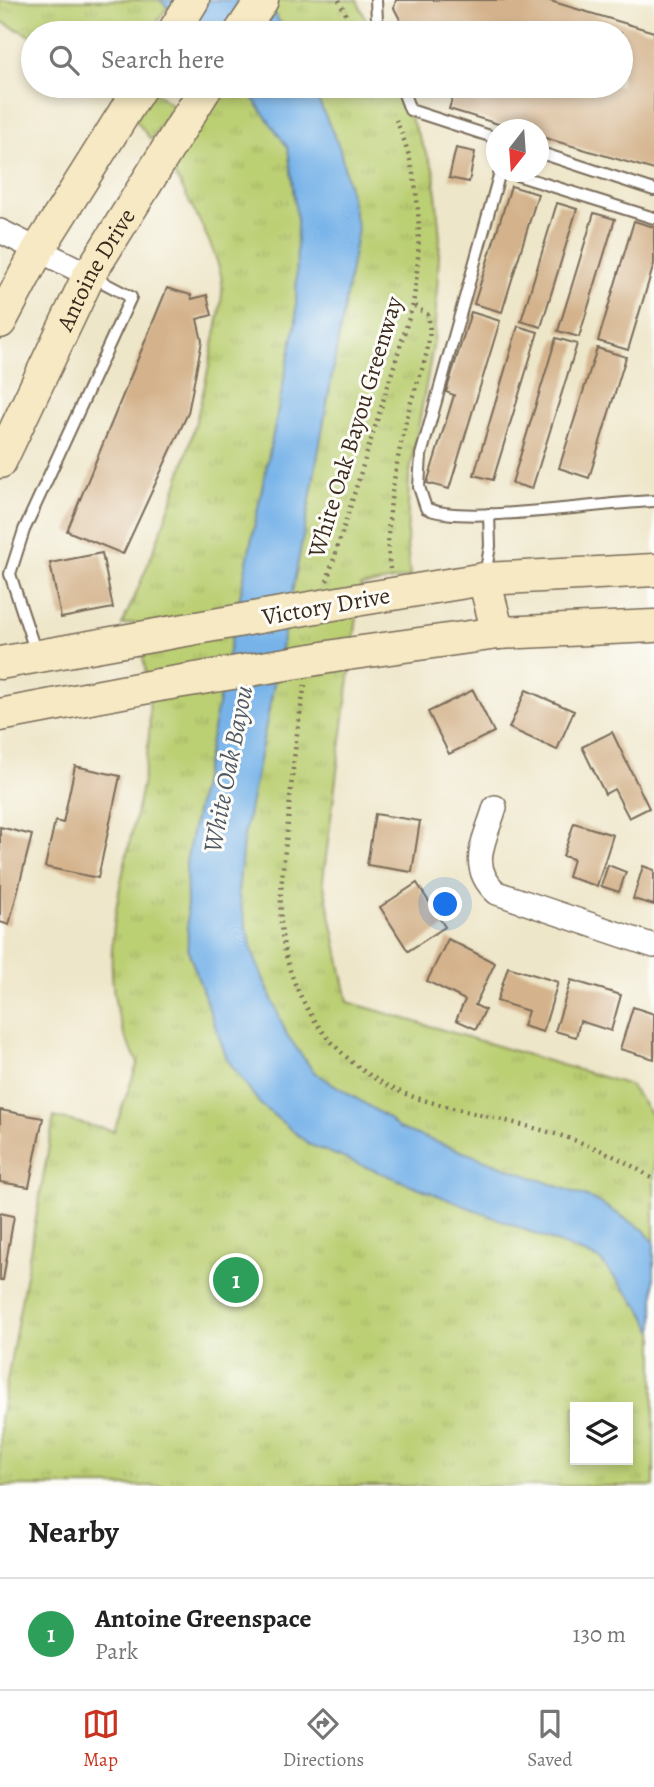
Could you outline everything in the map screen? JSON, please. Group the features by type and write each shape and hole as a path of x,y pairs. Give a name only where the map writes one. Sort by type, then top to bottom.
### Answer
{"main road":[{"path":"180,21 193,0"},
{"path":"248,21 262,0"},
{"path":"0,322 38,250 133,98"},
{"name":"Antoine Drive","path":"0,462 89,275 200,98"},
{"name":"Victory Drive","path":"0,663 484,579 654,570"},
{"path":"484,579 498,633"},
{"name":"Victory Drive","path":"0,715 347,654 498,633 654,626"}],"street":[{"path":"0,231 89,275"},
{"path":"495,807 478,863 482,880 497,893 654,946"}],"lane":[{"path":"376,0 377,21"},
{"path":"406,98 410,110 486,135"},
{"path":"549,156 654,190"},
{"path":"497,182 428,423 419,487 426,508 433,512 489,514 654,501"},
{"path":"539,182 654,218"},
{"path":"37,656 5,573 131,297 89,275"},
{"path":"484,579 490,546 489,514"}],"path":[{"path":"339,0 349,21"},
{"name":"White Oak Bayou Greenway","path":"327,583 413,305 419,265 418,203 413,168 393,113"},
{"path":"307,676 296,728 281,896 285,953 302,1002 341,1052 367,1073 404,1093 580,1140 613,1155 654,1180"}],"green space":[{"path":"0,0 172,0 158,21 21,21 21,31 0,21"},
{"path":"275,0 357,0 367,21 261,21"},
{"path":"144,98 163,98 173,106 151,140 132,115"},
{"path":"212,98 401,98 434,170 440,238 434,342 409,477 407,544 410,577 361,586 323,880 348,1002 630,1085 654,1119 654,1486 0,1486 0,1420 54,1117 114,1131 138,1062 120,1023 113,983 112,942 144,774 149,706 144,664 134,623 122,625 164,523 187,453 206,381 222,289 220,270 208,240 169,165"}],"water":[{"path":"160,0 265,0 279,21 183,21"},
{"name":"White Oak Bayou","path":"253,98 317,98 340,149 358,229 308,511 243,842 238,893 253,954 287,1035 314,1072 388,1118 398,1128 595,1200 644,1230 654,1243 654,1332 642,1310 599,1259 310,1145 260,1104 227,1059 188,950 186,862 296,321 297,221 288,148"}],"building":[{"path":"396,0 547,0 617,21 401,21 394,8"},
{"path":"633,26 654,32 654,170 549,139 549,119 486,120 449,109 452,98 633,98"},
{"path":"456,148 475,152 469,182 449,178"},
{"path":"511,186 538,194 502,312 474,304"},
{"path":"557,203 577,209 541,327 521,321"},
{"path":"594,213 615,219 579,337 558,331"},
{"path":"634,221 654,227 654,264 628,350 598,341"},
{"path":"167,288 191,295 192,299 207,295 212,315 197,319 202,341 188,413 123,554 67,531"},
{"path":"471,312 500,321 449,489 427,483 454,395 446,392"},
{"path":"518,326 538,332 493,480 474,475"},
{"path":"556,338 577,344 532,489 512,483"},
{"path":"597,348 626,357 589,478 559,468"},
{"path":"102,553 113,608 61,618 50,563"},
{"path":"473,690 494,732 449,754 428,712"},
{"path":"526,690 574,711 557,750 509,728"},
{"path":"612,732 649,808 629,818 614,789 605,794 582,747"},
{"path":"75,766 120,776 98,878 45,867 55,821 63,823"},
{"path":"375,814 420,821 412,872 367,865"},
{"path":"574,823 613,835 597,886 568,877 573,859 563,856"},
{"path":"0,827 32,835 9,925 0,922"},
{"path":"608,865 626,872 619,892 601,886"},
{"path":"643,866 654,870 654,905 633,899"},
{"path":"417,883 445,927 408,951 380,907"},
{"path":"448,939 495,963 475,1005 485,1010 476,1029 456,1020 465,1000 427,981"},
{"path":"508,967 558,982 543,1032 523,1026 528,1011 497,1001"},
{"path":"571,980 621,995 611,1031 580,1021 576,1037 555,1031"},
{"path":"633,1007 654,1014 654,1059 620,1049"},
{"path":"0,1110 43,1118 29,1187 0,1182"},
{"path":"0,1213 14,1216 3,1280 0,1280"}],"place":[{"name":"Antoine Greenspace","path":"236,1280"}]}
